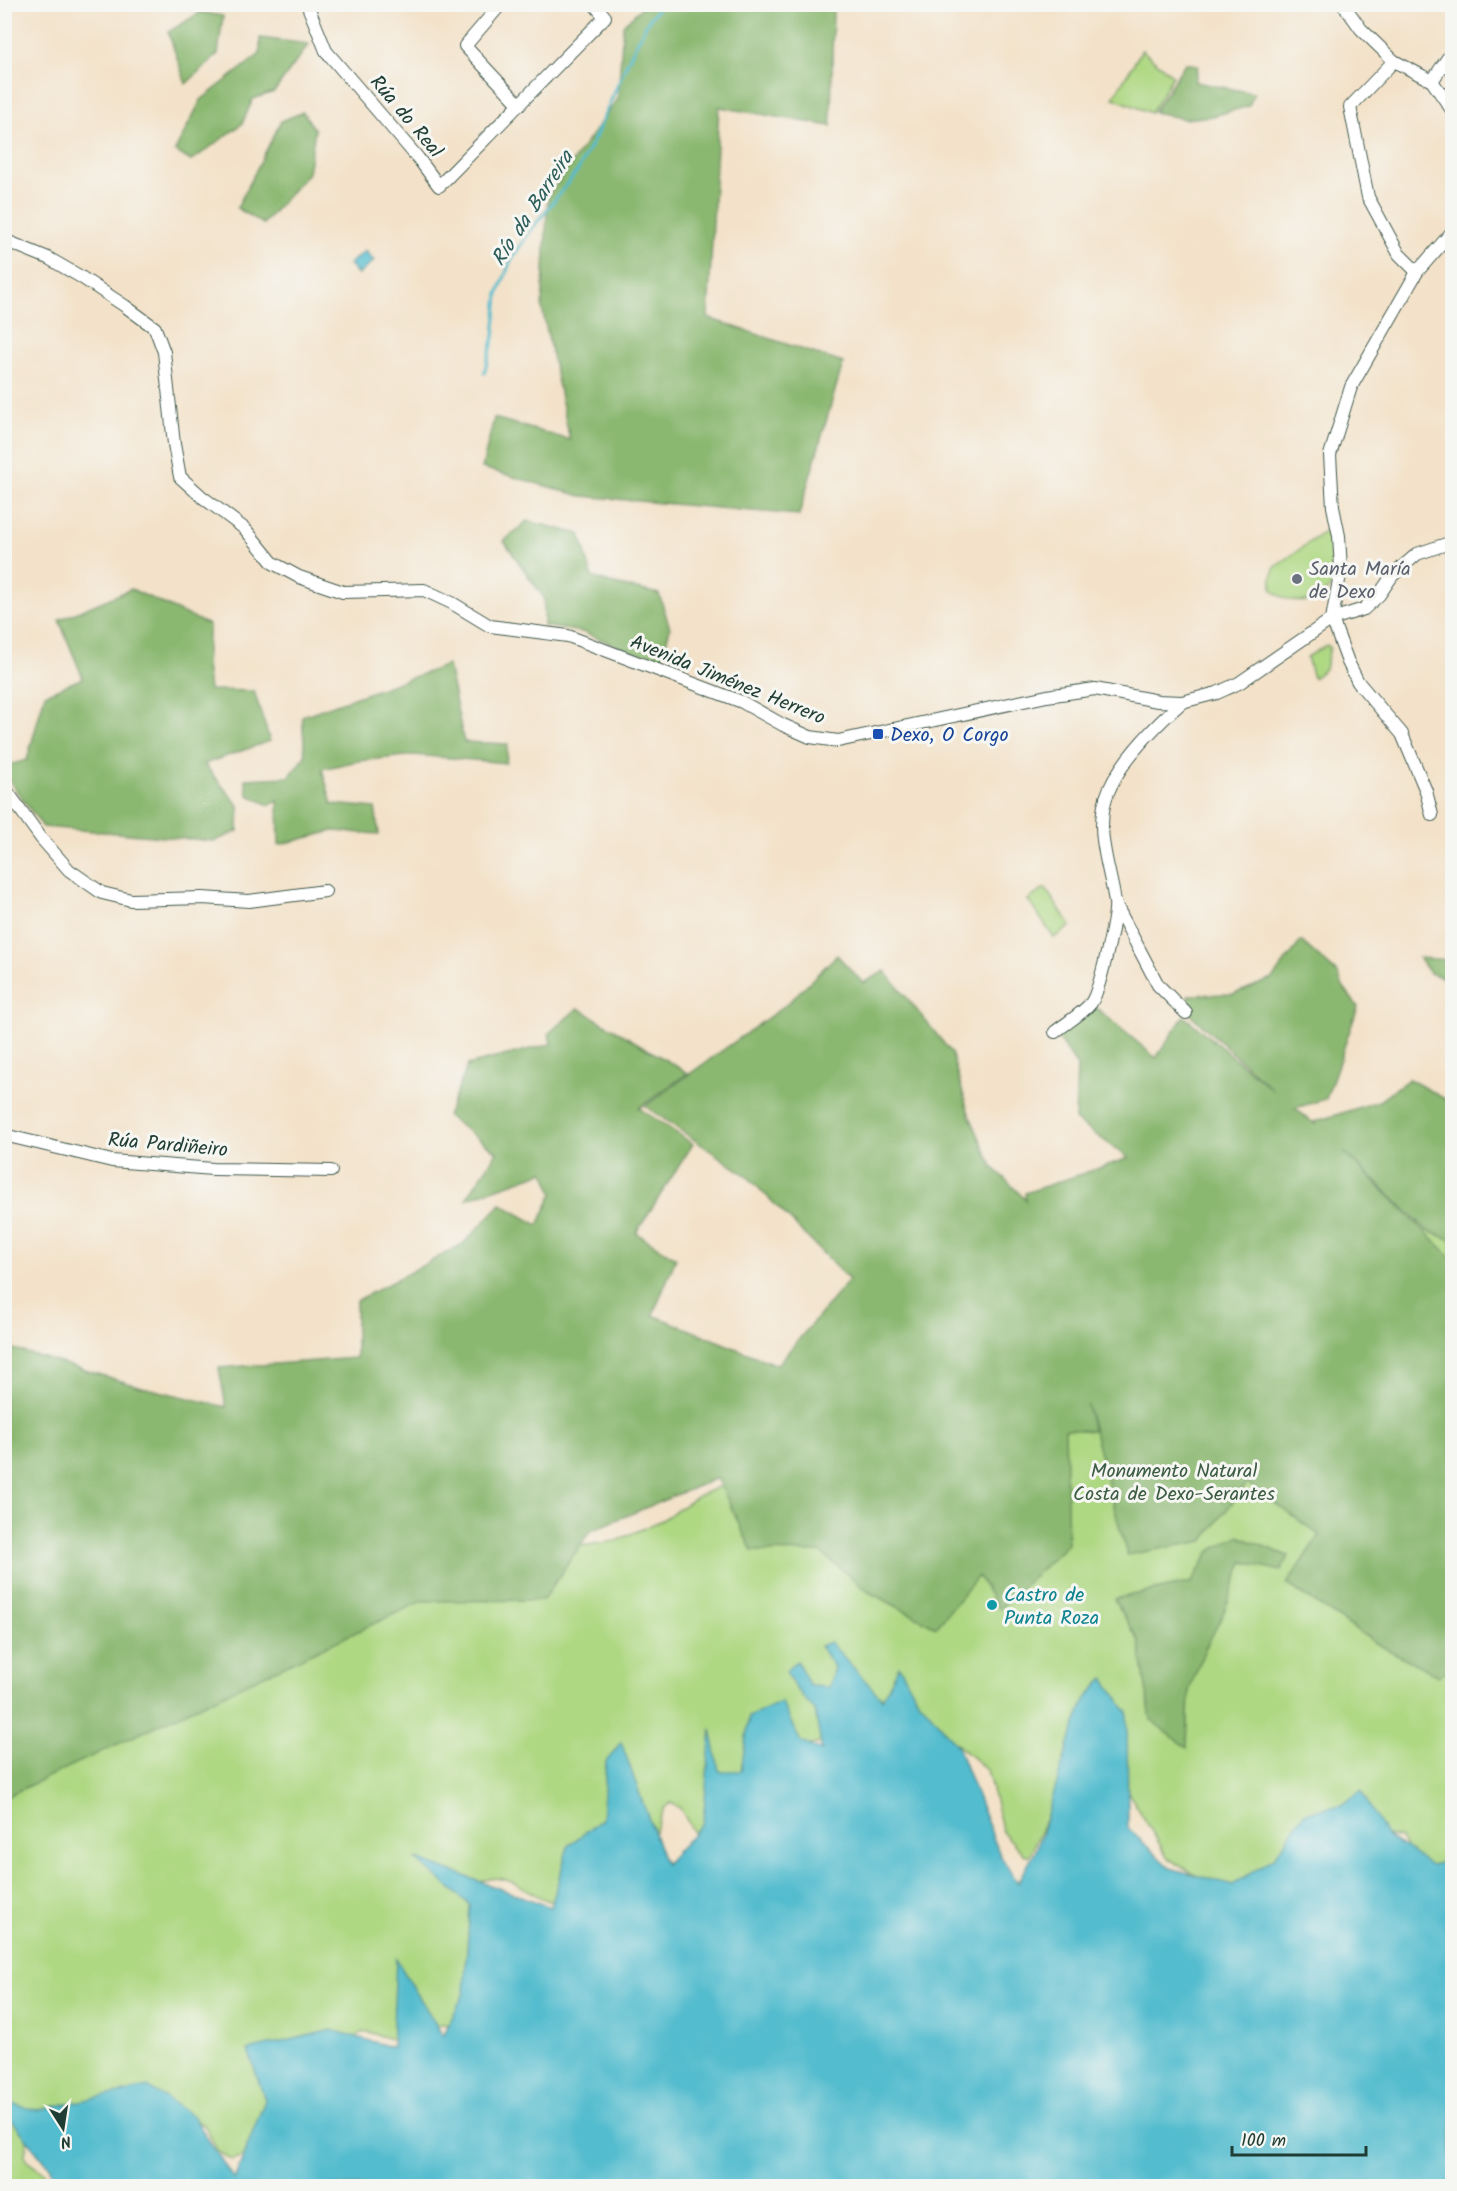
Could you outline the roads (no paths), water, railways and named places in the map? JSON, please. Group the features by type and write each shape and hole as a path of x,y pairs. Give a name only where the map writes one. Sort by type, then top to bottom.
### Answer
{"street":[{"name":"Rúa do Real","path":"307,4 326,51 418,158 439,186 605,17 594,4"},
{"path":"501,4 465,46 520,105"},
{"path":"1343,4 1361,29 1394,61 1432,81 1452,110"},
{"path":"1432,81 1452,52"},
{"path":"1394,61 1350,107 1368,197 1399,254 1416,272"},
{"path":"1432,815 1426,791 1402,734 1359,682 1348,662 1332,619 1341,569 1339,536 1333,507 1330,454 1351,387 1416,272 1452,232"},
{"name":"Avenida Jiménez Herrero","path":"4,240 48,258 81,277 155,328 164,352 180,477 244,530 273,562 299,577 343,592 424,590 452,603 490,626 568,636 742,702 810,737 838,741 1047,696 1095,689 1158,701 1182,702 1217,693 1239,683 1332,619 1364,609 1379,595 1392,576 1417,554 1452,542"},
{"path":"1182,702 1149,735 1120,771 1106,797 1102,833 1116,905 1158,985 1186,1013"},
{"path":"4,787 41,838 69,870 102,893 131,900 202,898 249,901 325,891"},
{"path":"1055,1032 1092,1002 1103,968 1116,905"},
{"name":"Rúa Pardiñeiro","path":"4,1135 112,1161 213,1169 331,1171"}],"water":[{"path":"365,251 374,261 358,275 349,264"},
{"path":"830,1642 882,1699 899,1666 915,1695 958,1747 1000,1855 1018,1883 1037,1848 1071,1737 1085,1700 1104,1678 1127,1712 1128,1828 1170,1868 1233,1885 1274,1858 1304,1813 1341,1805 1361,1791 1386,1835 1431,1865 1452,1860 1452,2186 57,2186 50,2168 5,2112 5,2102 36,2110 149,2087 194,2117 234,2180 265,2100 248,2050 332,2030 392,2047 396,1959 443,2036 464,1993 470,1905 414,1858 551,1907 568,1846 602,1819 606,1762 621,1742 665,1864 703,1823 711,1729 719,1771 741,1771 749,1717 781,1702 801,1742 822,1751 815,1710 795,1688 786,1671 797,1661 810,1686 829,1687 834,1667 820,1646"}],"waterway":[{"name":"Río da Barreira","path":"484,373 494,337 498,294 511,260 531,230 578,170 596,135 631,54 649,19 662,4"}],"place":[{"name":"Santa María de Dexo","path":"1297,579"},
{"name":"Dexo, O Corgo","path":"878,734"},
{"name":"Castro de Punta Roza","path":"992,1605"}],"park label":[{"name":"Monumento Natural Costa de Dexo-Serantes","path":"1174,1482"}]}
